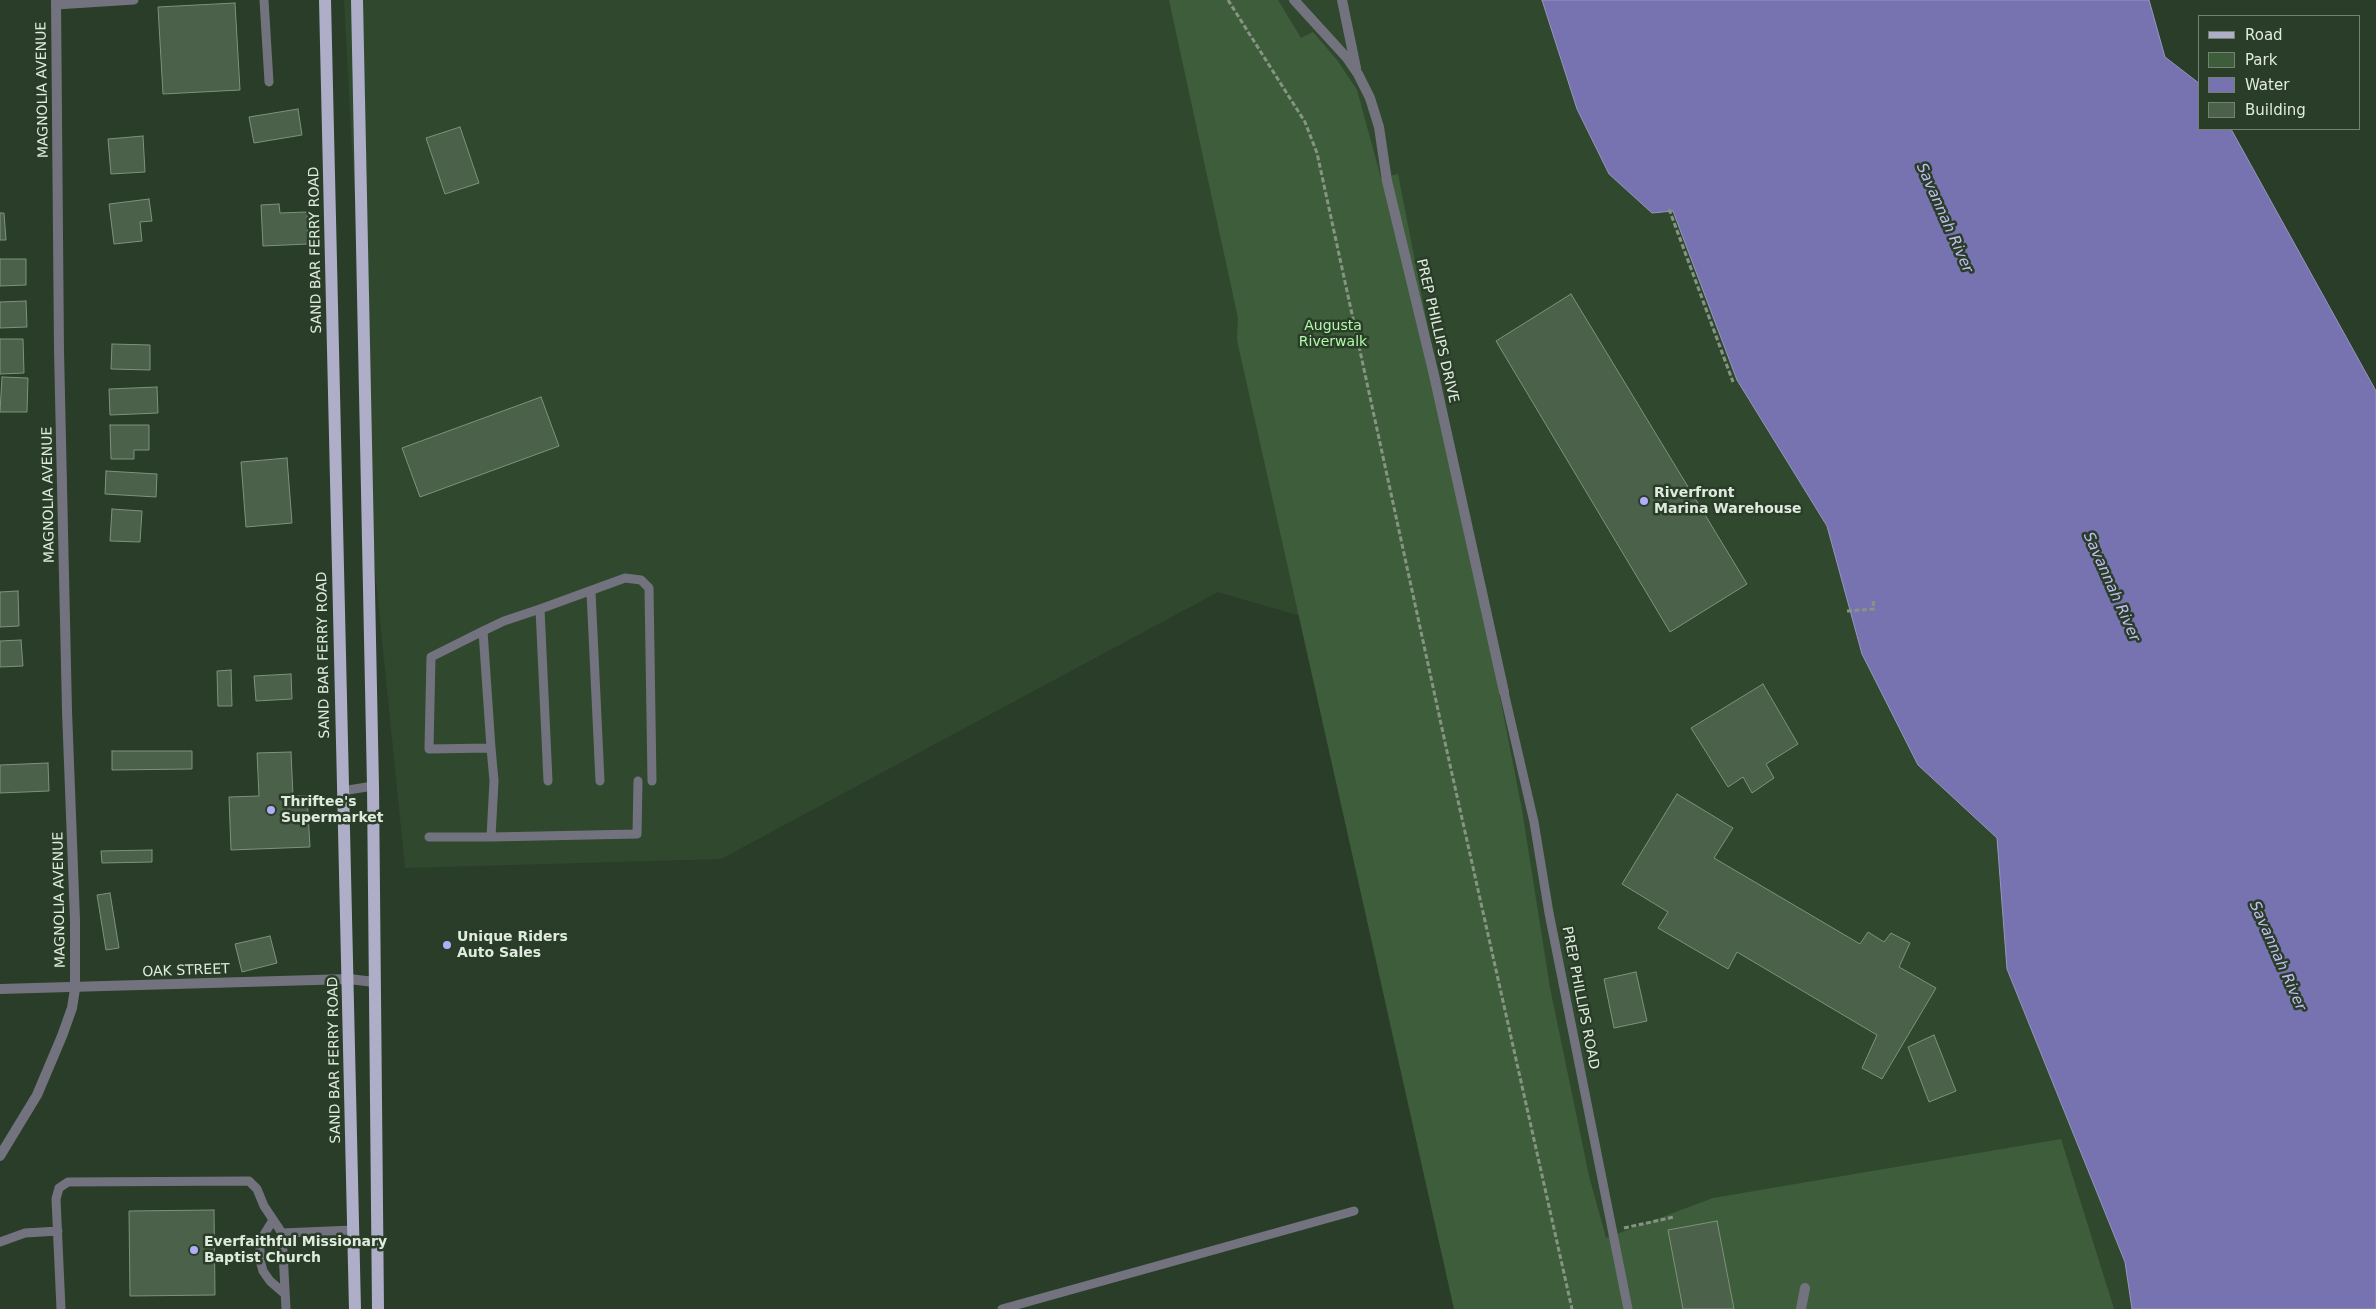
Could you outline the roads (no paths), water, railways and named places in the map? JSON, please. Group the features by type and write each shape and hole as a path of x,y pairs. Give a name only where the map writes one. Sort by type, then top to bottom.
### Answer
{"main road":[{"name":"SAND BAR FERRY ROAD","path":"325,0 355,1309"},
{"path":"357,0 373,786 378,1309"}],"street":[{"name":"PREP PHILLIPS DRIVE","path":"1294,0 1347,58 1358,74 1370,98 1379,127 1387,180 1434,375 1504,692"},
{"path":"1342,0 1358,74"},
{"name":"MAGNOLIA AVENUE","path":"0,1156 40,1086 62,1036 72,1008 75,989 76,920 68,711 60,350 56,3"},
{"name":"OAK STREET","path":"0,989 75,989 348,979 374,982"},
{"path":"1801,1309 1805,1288"}],"lane":[{"path":"56,3 134,0"},
{"path":"264,0 269,82"},
{"path":"491,748 429,749 431,657 504,621 591,592 624,578 642,580 649,588 652,781"},
{"path":"591,592 600,781"},
{"path":"540,609 548,781"},
{"path":"483,631 494,781 491,837"},
{"name":"PREP PHILLIPS ROAD","path":"1504,692 1534,822 1611,1231 1628,1309"},
{"path":"429,837 637,834 638,781"},
{"path":"342,791 373,786"},
{"path":"61,1309 56,1199 59,1188 68,1182 249,1181 257,1189 282,1234 286,1309"},
{"path":"1002,1309 1354,1210"},
{"path":"273,1220 260,1241 260,1260 263,1271 270,1281 285,1294"},
{"path":"282,1234 353,1230"},
{"path":"0,1242 25,1233 58,1231"}],"water":[{"name":"Savannah River","path":"1542,0 2149,0 2165,57 2198,82 2198,130 2232,130 2376,391 2376,1309 2132,1309 2125,1262 2007,969 1997,838 1918,765 1862,654 1827,526 1737,380 1673,211 1652,213 1609,174 1577,109"}],"place":[{"name":"Riverfront Marina Warehouse","path":"1644,501"},
{"name":"Thriftee's Supermarket","path":"271,810"},
{"name":"Unique Riders Auto Sales","path":"447,945"},
{"name":"Everfaithful Missionary Baptist Church","path":"194,1250"}],"park label":[{"name":"Augusta Riverwalk","path":"1333,334"}]}
